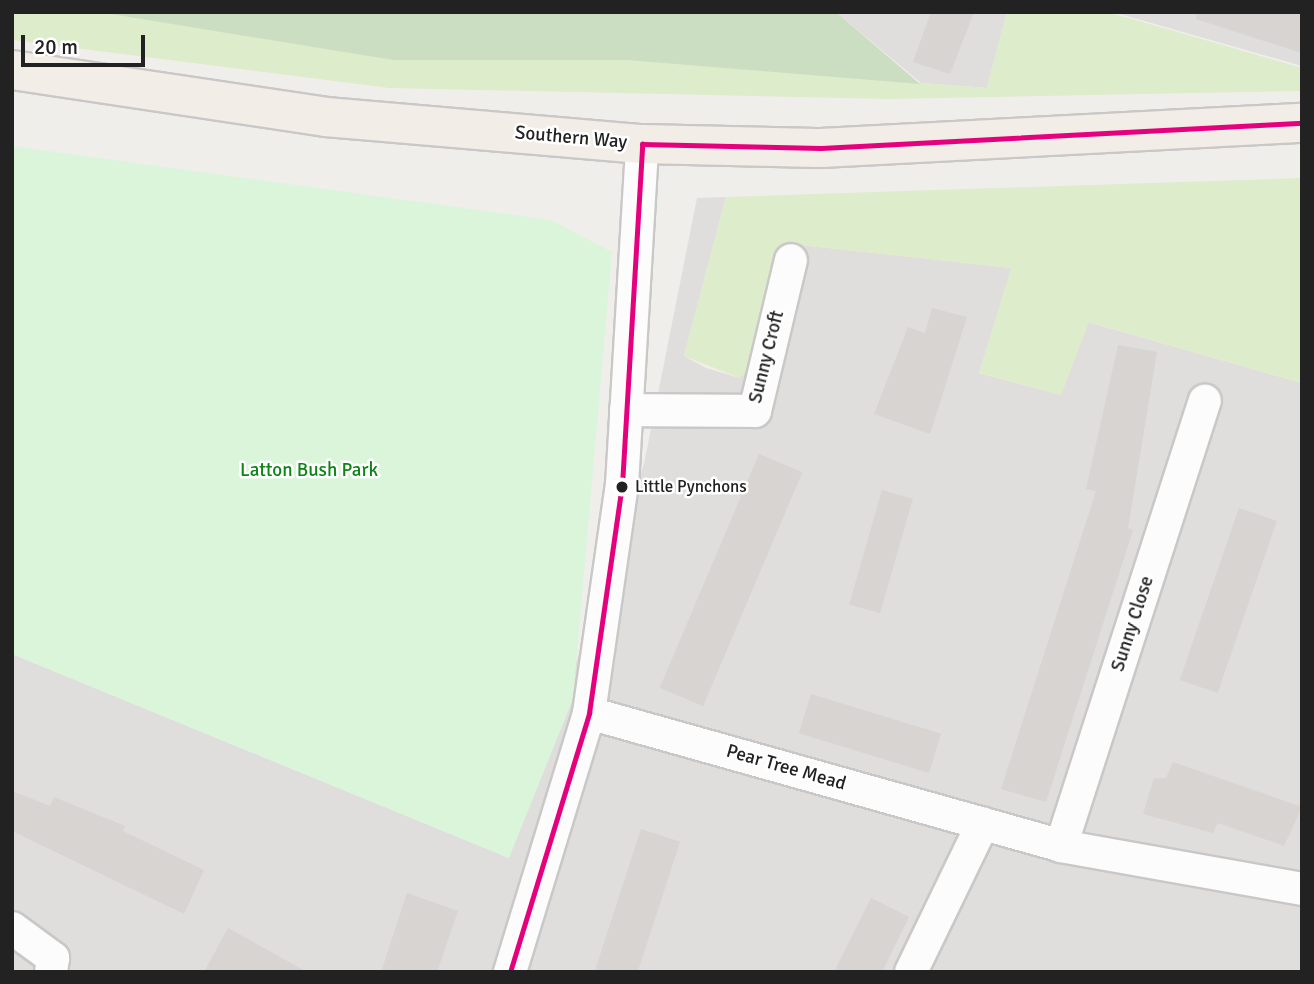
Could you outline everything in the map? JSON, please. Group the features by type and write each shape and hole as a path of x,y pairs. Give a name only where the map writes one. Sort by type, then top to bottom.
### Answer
{"main road":[{"name":"Southern Way","path":"12,70 326,117 642,144 821,148 1302,122"}],"street":[{"path":"510,972 589,713 622,485 642,144"},
{"name":"Sunny Croft","path":"626,410 755,411 791,260"},
{"name":"Sunny Close","path":"1061,846 1205,401"},
{"name":"Pear Tree Mead","path":"589,713 1061,846 1302,889"},
{"path":"911,972 983,824"},
{"path":"12,928 53,958 51,972"}],"shaded area":[{"path":"836,12 1007,12 987,88 921,83"},
{"path":"1113,12 1302,12 1302,66"},
{"path":"726,197 684,356 706,368 740,378 777,329 801,245 1012,268 979,373 1061,395 1088,322 1302,383 1302,972 12,972 12,654 509,858 644,464 697,198"}],"green space":[{"path":"12,12 126,12 393,60 626,60 987,88 1007,12 1108,12 1302,68 1302,91 890,99 389,88 12,40"},
{"path":"99,12 836,12 920,84 626,60 393,60"},
{"name":"Latton Bush Park","path":"12,146 551,220 612,252 573,699 509,858 12,654"},
{"path":"1302,178 1302,383 1089,322 1061,395 979,373 1011,268 801,245 777,329 757,361 740,378 684,356 726,197"}],"building":[{"path":"931,12 974,12 950,74 913,62"},
{"path":"1197,12 1302,12 1302,53 1196,19"},
{"path":"932,308 967,317 930,434 874,414 908,327 925,333"},
{"path":"1118,345 1157,352 1128,528 1133,530 1046,802 1001,789 1096,491 1086,489"},
{"path":"759,454 802,472 703,706 660,688"},
{"path":"882,490 913,499 880,613 849,604"},
{"path":"1239,508 1277,521 1218,693 1180,680"},
{"path":"811,694 941,734 929,773 799,733"},
{"path":"1173,762 1302,807 1284,846 1218,823 1213,833 1143,814 1154,778 1166,778"},
{"path":"12,791 50,806 54,797 125,826 123,831 204,870 184,914 12,831"},
{"path":"641,829 680,842 638,972 595,972"},
{"path":"407,893 458,911 437,972 381,972"},
{"path":"871,898 909,917 882,972 834,972"},
{"path":"228,928 307,972 204,972"}],"transit line":[{"path":"510,972 589,713 622,485 642,144 821,148 1302,123"}],"place":[{"name":"Little Pynchons","path":"622,487"}]}
